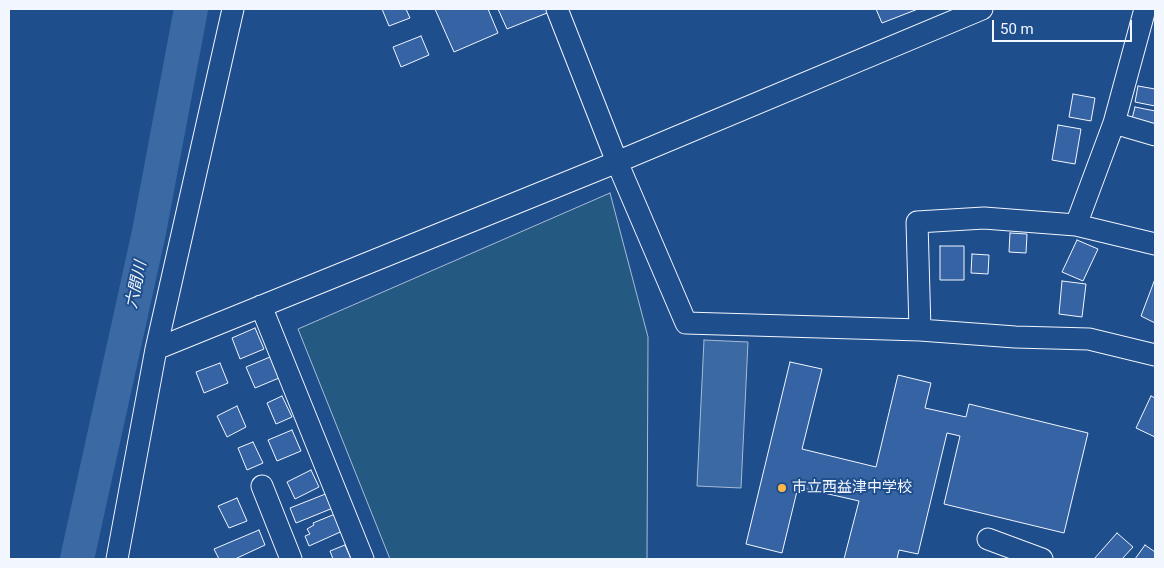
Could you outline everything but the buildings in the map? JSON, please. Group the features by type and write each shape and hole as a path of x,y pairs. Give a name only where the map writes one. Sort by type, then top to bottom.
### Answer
{"street":[{"path":"117,559 156,349 233,9"},
{"path":"557,9 617,162 686,323 920,330 1015,337 1089,339 1155,355"},
{"path":"156,349 617,162 982,9"},
{"path":"1076,225 1114,123 1145,9"},
{"path":"1114,123 1155,135"},
{"path":"920,330 917,222 984,218 1076,225 1155,244"},
{"path":"261,306 363,559"},
{"path":"262,486 291,559"},
{"path":"988,539 1042,559"}],"shaded area":[{"path":"610,193 648,337 647,559 390,559 298,329"},
{"path":"704,340 748,342 741,488 697,486"}],"waterway":[{"name":"六間川","path":"77,559 149,232 191,9"}],"place":[{"name":"市立西益津中学校","path":"782,488"}]}
